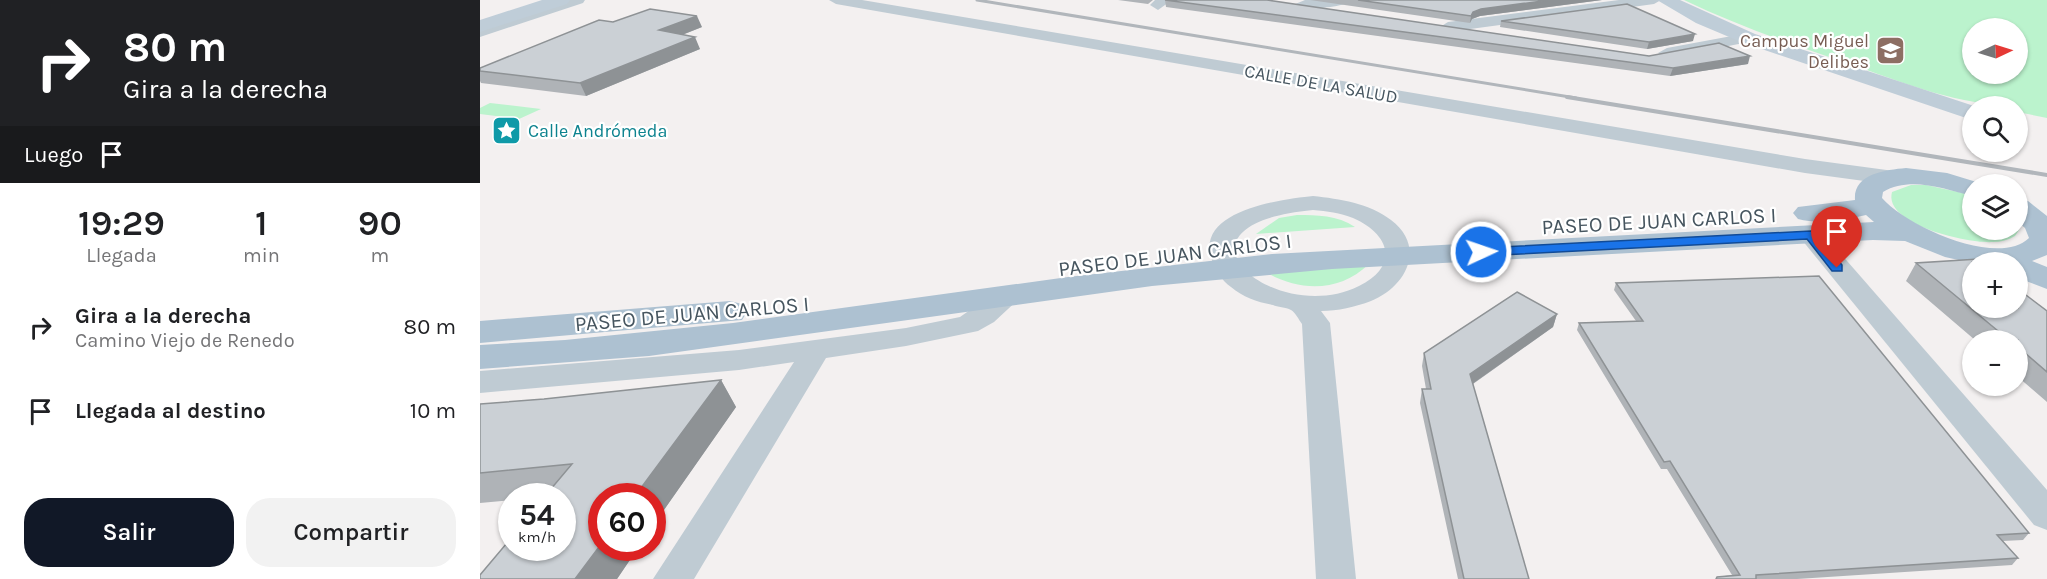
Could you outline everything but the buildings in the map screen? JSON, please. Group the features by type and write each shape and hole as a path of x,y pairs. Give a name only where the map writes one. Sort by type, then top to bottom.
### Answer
{"main road":[{"path":"1962,186 1929,178 1894,178 1869,188 1870,202 1884,219 1907,232 1945,247 1966,252"},
{"name":"PASEO DE JUAN CARLOS I","path":"480,332 698,316 1225,257 1844,211 1870,202"},
{"path":"2028,213 2045,233"},
{"path":"2028,217 2045,233"},
{"name":"PASEO DE JUAN CARLOS I","path":"1397,245 1907,232"},
{"path":"2028,253 2045,233"},
{"name":"PASEO DE JUAN CARLOS I","path":"480,357 678,341 1007,297 1225,257"},
{"path":"2028,271 2047,279"}],"street":[{"path":"480,26 561,0"},
{"path":"480,32 578,0"},
{"name":"CALLE DE LA SALUD","path":"836,0 1805,166 1894,178"},
{"path":"1301,5 1346,0"},
{"path":"1506,36 1442,26 1654,0"},
{"path":"1666,0 1703,20 1748,38 1962,110"},
{"path":"1282,3 1357,14"},
{"path":"1647,56 1748,38"},
{"name":"CALLE DE LA SALUD","path":"1805,166 1848,181 1870,202"},
{"path":"1302,203 1347,208 1370,217 1397,245 1396,271 1388,281 1374,291 1318,309 1277,299 1253,290 1225,257 1228,232 1240,221 1259,211 1302,203"},
{"path":"1811,235 2047,515"},
{"path":"480,382 739,360 815,350 968,325 984,316 1007,297"},
{"path":"1318,309 1336,579"},
{"path":"673,579 800,379 815,350"}],"green space":[{"name":"Campus Miguel Delibes","path":"1684,0 2047,0 2047,118 2028,114 2028,96 1954,98 1912,86 1766,35"},
{"path":"490,103 541,109 519,119 480,114 480,108"},
{"path":"1911,185 1926,185 1962,193 1962,239 1914,223 1901,214 1893,204 1892,192"},
{"path":"1297,215 1334,218 1355,227 1256,234 1279,218"},
{"path":"1966,240 2006,240 1993,242"},
{"path":"1369,264 1346,280 1320,286 1293,284 1267,273"}],"railway":[{"path":"977,0 1576,98"},
{"path":"1567,97 2047,175"}],"place":[{"name":"Campus Miguel Delibes","path":"1890,51"},
{"name":"Calle Andrómeda","path":"507,131"}],"route":[{"path":"1481,252 1811,235 1837,268"}]}
